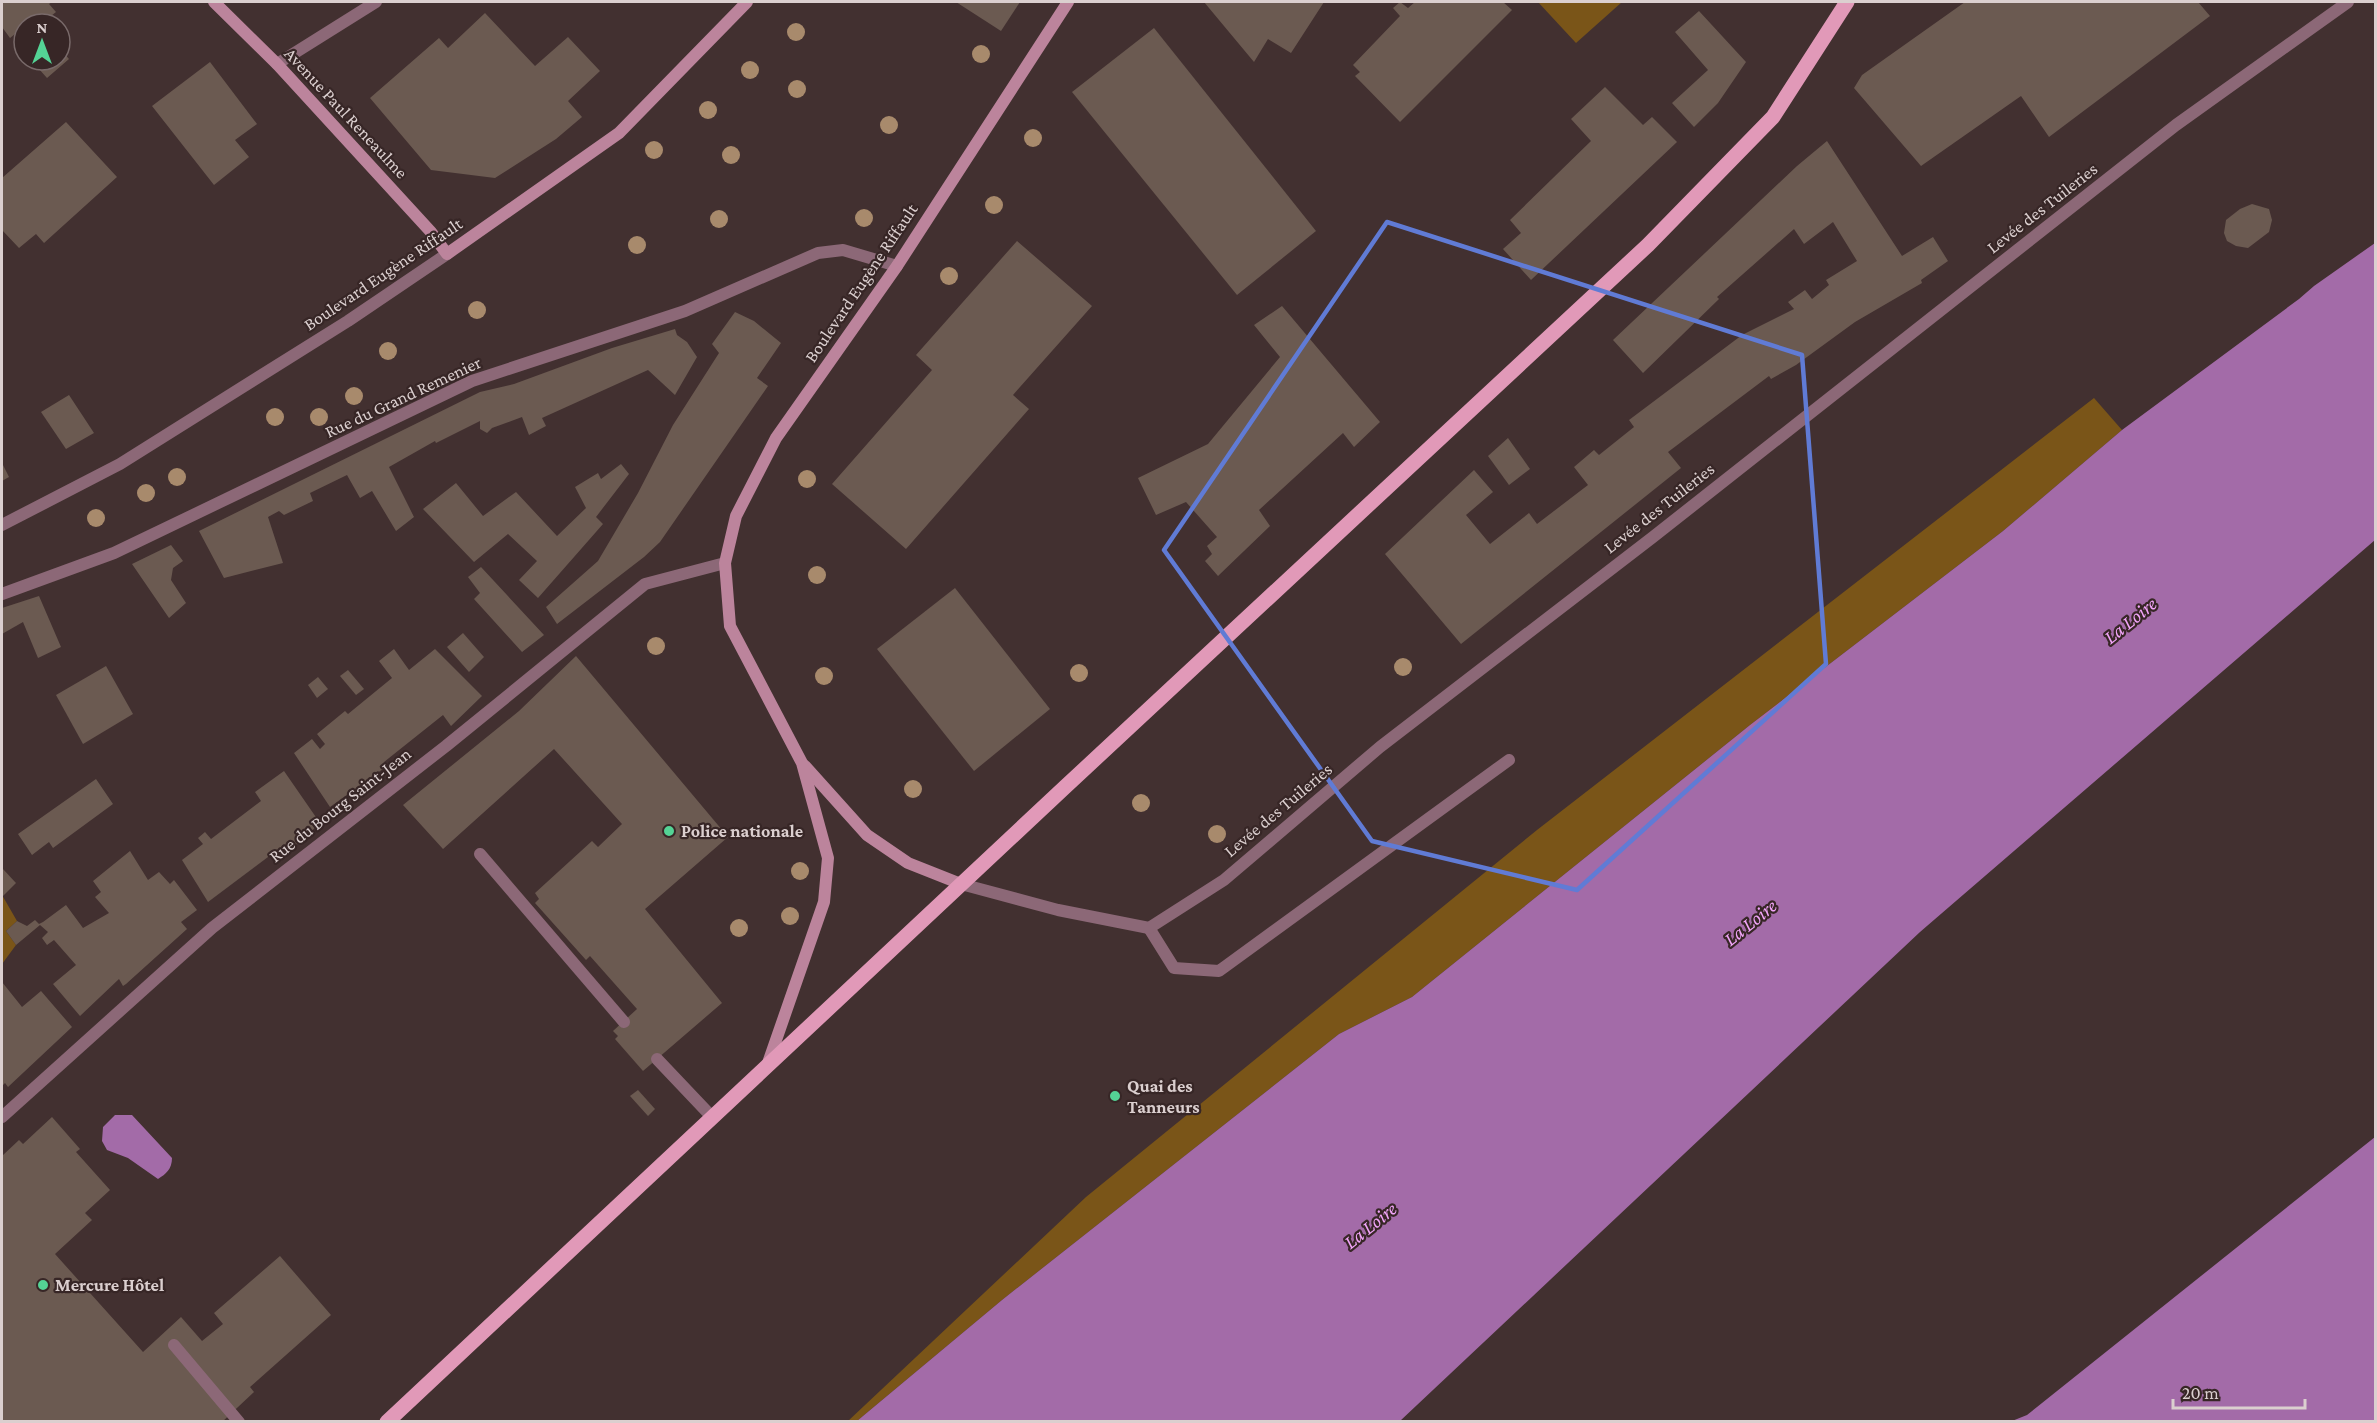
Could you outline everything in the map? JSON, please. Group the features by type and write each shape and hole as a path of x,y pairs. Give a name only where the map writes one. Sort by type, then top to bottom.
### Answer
{"main road":[{"name":"Avenue Paul Reneaulme","path":"214,2 277,64 423,224 447,254"},
{"name":"Boulevard Eugène Riffault","path":"447,254 619,133 747,2"},
{"name":"Boulevard Eugène Riffault","path":"766,1066 825,902 828,858 802,763 730,626 724,563 736,516 776,438 897,266 1068,2"},
{"path":"387,1422 1648,245 1773,117 1847,2"},
{"name":"Boulevard Eugène Riffault","path":"802,763 867,835 908,863 961,884"}],"street":[{"path":"277,64 376,2"},
{"name":"Levée des Tuileries","path":"1149,928 1224,880 1380,747 1653,537 2176,125 2348,2"},
{"name":"Rue du Grand Remenier","path":"2,594 114,553 472,381 685,311 818,253 843,250 897,266"},
{"name":"Boulevard Eugène Riffault","path":"2,525 120,464 348,321 447,254"},
{"name":"Rue du Bourg Saint-Jean","path":"2,1117 212,928 446,746 645,584 724,563"},
{"path":"961,884 1058,910 1149,928 1174,968 1220,971 1509,760"},
{"path":"480,854 624,1022"},
{"path":"657,1059 712,1118"},
{"path":"174,1345 239,1422"}],"highlighted area":[{"path":"1387,222 1802,355 1826,664 1577,890 1372,841 1164,550"}],"shaded area":[{"path":"1538,2 1622,2 1576,43"},
{"path":"2094,398 2122,430 2003,531 1750,725 1412,997 1339,1034 1002,1300 857,1421 847,1422 1086,1197 1537,830"},
{"path":"2,895 17,921 6,931 16,945 2,964"}],"water":[{"name":"La Loire","path":"2375,243 2375,540 1920,932 1400,1421 857,1421 1002,1300 1339,1034 1412,997 1750,725 2003,531 2122,430"},
{"path":"115,1115 132,1115 172,1158 170,1168 164,1175 158,1179 128,1158 107,1150 102,1141 103,1127"},
{"path":"2375,1137 2375,1421 2012,1421 2027,1415"}],"building":[{"path":"2,2 52,2 49,4 56,12 12,12 12,36 10,38 2,27"},
{"path":"956,2 1020,2 1001,31"},
{"path":"1204,2 1324,2 1291,53 1268,39 1254,62"},
{"path":"1400,2 1408,8 1415,2 1503,2 1512,10 1400,122 1355,76 1360,72 1353,65 1400,16 1393,8"},
{"path":"1965,2 2198,2 2210,16 2049,137 2021,96 1921,166 1854,88 1862,75"},
{"path":"1699,11 1746,62 1718,103 1694,127 1672,103 1708,70 1675,32"},
{"path":"485,13 535,66 568,37 600,71 568,101 582,117 556,139 495,178 431,170 370,98 439,38 448,48"},
{"path":"1154,28 1316,231 1237,295 1072,92"},
{"path":"210,62 257,124 235,140 249,157 214,185 152,106"},
{"path":"42,72 54,72 47,78"},
{"path":"1605,87 1643,125 1652,117 1677,142 1531,280 1503,249 1521,233 1510,220 1591,141 1571,119"},
{"path":"66,122 117,177 44,243 36,234 19,248 2,230 2,178"},
{"path":"1827,141 1902,256 1933,237 1948,261 1921,280 1922,283 1855,322 1796,365 1771,379 1769,376 1668,452 1681,468 1461,644 1385,554 1474,470 1493,492 1466,515 1490,544 1529,513 1537,524 1588,485 1574,467 1594,450 1599,455 1634,427 1629,420 1742,335 1794,309 1788,302 1805,290 1812,299 1829,285 1826,280 1857,261 1833,222 1804,244 1794,229 1717,297 1719,299 1643,373 1613,340 1797,166"},
{"path":"2252,204 2269,209 2272,220 2269,232 2248,248 2236,246 2227,241 2224,233 2226,220 2240,209"},
{"path":"1017,241 1092,306 1013,395 1029,409 906,549 832,484 932,370 916,355"},
{"path":"1282,306 1380,422 1354,447 1343,433 1259,510 1270,526 1218,576 1205,561 1212,554 1207,546 1217,537 1186,502 1156,515 1138,478 1208,444 1280,357 1254,325"},
{"path":"735,312 754,321 781,343 757,378 768,386 660,542 557,624 546,607 598,561 638,493 673,425 719,353 712,344"},
{"path":"675,329 677,335 687,342 697,357 675,395 648,370 542,418 546,426 529,435 522,417 492,428 487,433 480,429 480,421 436,443 435,441 389,467 414,517 396,531 372,491 360,498 347,475 310,493 313,501 284,515 279,511 268,517 283,563 224,578 199,531 480,392 514,384 612,348"},
{"path":"69,395 94,433 66,449 41,412"},
{"path":"1508,438 1530,469 1509,485 1488,456"},
{"path":"2,463 9,477 2,481"},
{"path":"621,464 629,474 596,517 603,524 538,598 519,580 537,561 508,534 474,562 423,509 456,483 483,516 516,492 557,536 586,508 575,487 598,473 601,479"},
{"path":"171,545 183,561 173,568 171,580 186,603 169,618 132,564"},
{"path":"481,567 544,635 522,652 474,599 480,593 468,577"},
{"path":"955,588 1050,709 974,771 877,649"},
{"path":"39,596 61,647 38,658 23,622 2,634 2,608"},
{"path":"463,633 484,657 469,672 447,647"},
{"path":"394,649 409,670 435,649 482,696 451,726 443,715 384,762 387,766 330,807 294,753 312,739 320,749 325,744 317,734 345,711 348,714 392,678 379,661"},
{"name":"Police nationale","path":"576,656 728,837 645,909 722,1003 643,1071 615,1039 618,1036 613,1031 637,1009 590,956 586,960 535,903 539,899 535,893 592,841 598,847 622,824 554,749 443,849 403,805 519,711"},
{"path":"106,666 133,714 83,744 56,695"},
{"path":"348,670 364,689 356,695 340,676"},
{"path":"318,677 328,689 317,698 308,685"},
{"path":"284,771 320,823 290,851 284,845 208,902 182,860 203,844 198,838 205,832 211,839 261,801 255,792"},
{"path":"96,779 113,804 53,848 49,842 32,855 18,834"},
{"path":"130,851 148,880 159,872 170,884 174,880 197,910 181,922 187,929 126,984 123,986 119,979 80,1016 53,984 76,965 54,940 47,945 42,938 48,932 40,925 16,945 6,931 17,921 27,926 35,920 39,924 66,905 83,928 109,913 95,897 101,892 93,881"},
{"path":"2,868 16,883 3,896 2,895"},
{"path":"2,982 22,1007 41,991 72,1027 8,1087 5,1083 2,1086"},
{"path":"638,1090 655,1109 648,1116 630,1096"},
{"name":"Mercure Hôtel","path":"52,1117 80,1149 76,1152 110,1190 85,1213 92,1220 55,1254 143,1352 181,1317 202,1341 223,1324 214,1313 280,1256 331,1315 250,1387 254,1392 222,1422 2,1422 2,1156 19,1140 23,1144"}],"place":[{"name":"Police nationale","path":"669,831"},
{"name":"Quai des Tanneurs","path":"1115,1096"},
{"name":"Mercure Hôtel","path":"43,1285"}]}
